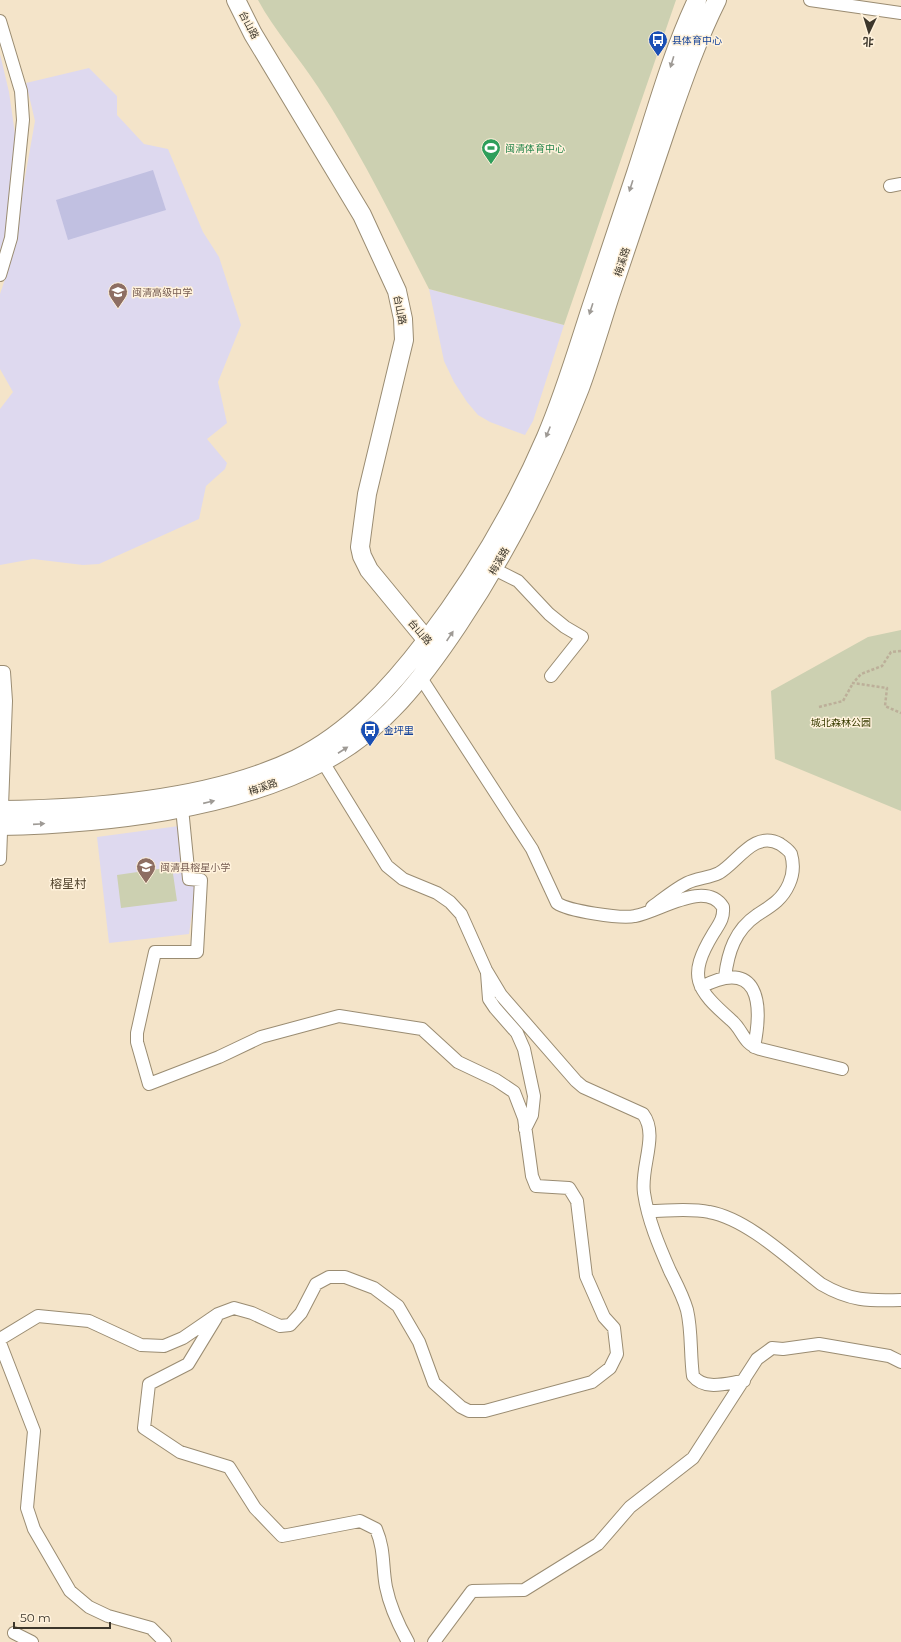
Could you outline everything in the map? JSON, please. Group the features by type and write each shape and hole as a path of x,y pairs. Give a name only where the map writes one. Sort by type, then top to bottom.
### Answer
{"main road":[{"name":"台山路","path":"236,0 254,34 362,215 397,291 403,319 404,340 367,494 360,548 369,570 439,654"},
{"name":"梅溪路","path":"1,818 163,797 220,786 262,773 310,752 340,731 382,692 427,640 471,578 524,483 546,437 576,356 676,50 697,0"},
{"name":"梅溪路","path":"1,818 96,819 182,808 267,787 323,762 356,741 382,721 421,678 439,654 494,569 515,534 550,463 581,386 684,81 703,29 717,0"}],"street":[{"path":"810,0 901,13"},
{"path":"0,21 21,91 23,120 11,238 0,275"},
{"path":"494,569 518,581 549,614 565,627 582,637 552,676"},
{"path":"0,672 4,672 6,701 0,859"},
{"path":"421,678 532,849 557,903 569,909 625,917 643,914 693,896 708,896 720,902 723,907 722,920 700,956 698,964 699,981 701,987 714,1005 734,1022 744,1040 754,1047 842,1069"},
{"path":"323,762 387,866 403,880 437,893 461,914 486,970 501,995 576,1081 643,1114 649,1121 650,1139 643,1174 644,1193 648,1211 660,1247 686,1308 690,1324 693,1376 698,1382 705,1385 744,1381"},
{"path":"0,1339 38,1316 88,1321 141,1345 164,1346 183,1338 218,1314 234,1308 252,1313 280,1326 290,1325 301,1313 316,1284 329,1277 345,1277 374,1288 398,1306 419,1342 434,1383 461,1407 469,1410 485,1410 592,1382 610,1368 617,1354 614,1328 604,1317 586,1276 577,1200 569,1188 536,1186 532,1176 524,1118 514,1092 496,1080 458,1062 422,1029 339,1016 261,1037 219,1057 149,1084 137,1042 137,1033 155,952 197,952 201,880 189,879 182,808"},
{"path":"643,914 687,883 718,873 742,851 751,846 767,841 783,846 790,852 792,859 792,875 790,882 781,897 757,915 738,934 729,952 724,977"},
{"path":"486,970 490,999 498,1012 517,1033 524,1049 534,1096 532,1115 525,1129"},
{"path":"701,987 724,977 742,979 753,987 757,1003 758,1022 754,1047"},
{"path":"648,1211 708,1211 731,1218 750,1229 821,1284 842,1296 860,1300 901,1300"},
{"path":"218,1314 188,1364 149,1384 144,1428 180,1452 229,1467 255,1508 282,1536 360,1521 376,1529 382,1543 386,1586 394,1617 408,1642"},
{"path":"0,1343 34,1431 27,1508 34,1529 70,1591 89,1607 108,1616 151,1628 165,1642"},
{"path":"434,1642 472,1590 524,1590 598,1544 630,1508 693,1458 757,1359 772,1348 783,1349 819,1344 889,1356 901,1362"},
{"path":"14,1633 32,1642"}],"path":[{"path":"819,707 843,701 861,674 882,666 891,652 901,651"},
{"path":"854,683 887,688 885,706 901,713"}],"shaded area":[{"path":"0,54 9,92 15,134 7,235 0,261"},
{"name":"闽清高级中学","path":"89,68 117,96 117,115 144,144 168,149 203,232 219,257 241,325 218,382 227,423 207,439 227,463 225,469 206,486 199,519 99,564 83,565 33,559 0,565 0,409 13,392 0,369 0,294 9,267 35,121 26,83"},
{"path":"429,289 564,325 533,421 525,435 490,422 478,415 467,402 454,382 444,361"},
{"name":"闽清县榕星小学","path":"179,826 185,883 196,885 189,934 109,943 97,837"}],"green space":[{"name":"闽清体育中心","path":"258,0 676,0 564,325 429,289 376,186 348,136 318,87 264,11"},
{"name":"城北森林公园","path":"901,630 901,811 775,759 771,691 868,637"},
{"path":"172,867 177,901 121,908 117,875"}],"building":[{"path":"153,170 166,210 68,240 56,200"}],"place":[{"name":"县体育中心","path":"658,57"},
{"name":"闽清体育中心","path":"491,165"},
{"name":"闽清高级中学","path":"118,309"},
{"name":"金坪里","path":"370,747"},
{"name":"闽清县榕星小学","path":"146,884"}],"district":[{"name":"榕星村","path":"68,883"}]}
